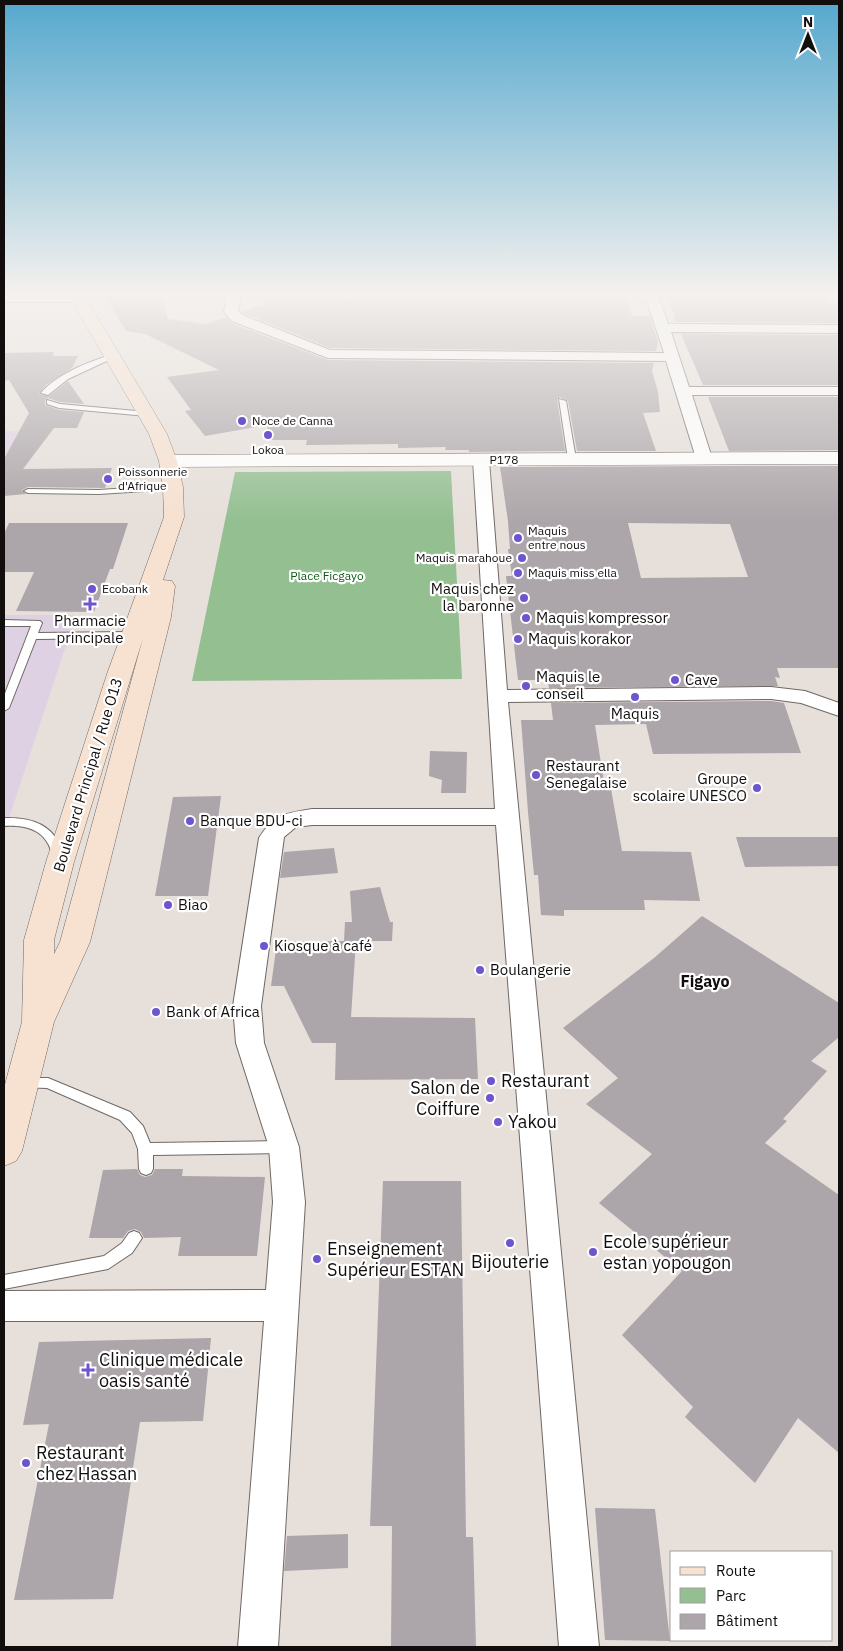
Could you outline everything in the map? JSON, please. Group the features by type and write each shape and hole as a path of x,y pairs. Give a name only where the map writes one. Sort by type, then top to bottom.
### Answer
{"main road":[{"name":"Boulevard Principal / Rue O13","path":"38,1022 39,940 60,862 132,636 174,518 173,487 168,460 158,434 119,369"},
{"name":"Boulevard Principal / Rue O13","path":"4,1151 8,1117 22,1083 38,1022 75,942 160,617 169,535"}],"street":[{"path":"674,369 704,458"},
{"path":"682,391 839,391"},
{"name":"P178","path":"168,460 839,458"},
{"path":"480,460 497,696 579,1647"},
{"path":"497,696 771,692 804,697 839,710"},
{"path":"258,1647 288,1202 284,1147 250,1043 247,1006 271,838 277,827 292,820 312,817 508,817"},
{"path":"4,1306 282,1305"}],"lane":[{"path":"44,393 64,379 86,369"},
{"path":"562,401 572,459"},
{"path":"50,402 59,406 147,414"},
{"path":"28,491 99,492 173,487"},
{"path":"4,623 37,623 4,708"},
{"path":"32,636 132,636"},
{"path":"4,822 18,821 35,825 48,833 56,844 60,862"},
{"path":"22,1083 48,1083 125,1116 138,1130 145,1149 146,1169"},
{"path":"145,1149 284,1147"},
{"path":"4,1282 108,1262 127,1248 134,1238"}],"shaded area":[{"path":"4,431 29,431 4,461"},
{"path":"4,615 76,615 4,833"}],"green space":[{"name":"Place Ficgayo","path":"451,471 462,679 192,681 235,472"}],"building":[{"path":"4,369 70,369 46,385 39,394 49,396 68,381 84,404 60,402 48,398 45,400 45,405 59,410 84,412 77,428 54,428 23,469 112,468 105,488 28,487 22,490 26,494 4,496 4,459 29,413 9,380 4,381"},
{"path":"217,369 652,369 660,412 643,413 656,451 577,451 568,401 560,397 557,399 565,451 469,452 469,450 445,450 446,447 398,448 398,444 306,445 307,440 265,440 268,425 205,436 185,411 191,410 167,377 219,370"},
{"path":"696,369 839,369 839,385 703,385"},
{"path":"708,397 839,397 839,450 729,451"},
{"path":"839,466 839,668 777,668 780,678 775,677 778,686 549,688 548,680 518,680 506,576 512,576 508,549 510,549 508,521 500,467","holes":["628,523 730,524 748,577 641,578"]},
{"path":"9,523 128,523 113,569 110,569 94,612 16,611 34,572 4,572 4,534"},
{"path":"771,701 784,703 801,753 653,754 646,724 595,725 605,789 611,789 622,851 691,852 700,901 644,900 645,910 564,910 564,916 541,915 538,875 534,875 521,720 553,720 551,703"},
{"path":"430,751 467,752 466,793 441,793 442,780 429,776"},
{"path":"221,796 208,896 155,896 173,797"},
{"path":"736,837 839,837 839,866 745,867"},
{"path":"334,848 338,873 280,878 284,852"},
{"path":"380,887 390,922 393,922 392,941 356,941 351,1017 475,1018 478,1079 335,1080 336,1043 312,1043 284,986 271,986 277,942 344,941 345,922 352,922 350,891"},
{"path":"702,916 839,1003 839,1037 811,1061 827,1071 783,1119 787,1121 765,1143 839,1195 839,1453 798,1418 755,1483 685,1417 693,1407 622,1335 682,1271 599,1203 652,1154 586,1104 618,1078 563,1028 654,958"},
{"path":"137,1169 140,1175 145,1177 152,1175 155,1169 183,1169 182,1176 265,1177 257,1256 178,1256 181,1237 144,1238 141,1232 135,1229 128,1231 123,1238 89,1238 103,1170"},
{"path":"383,1181 461,1181 466,1537 473,1537 476,1647 391,1647 392,1526 370,1526"},
{"path":"211,1338 203,1421 140,1422 113,1599 14,1600 49,1424 23,1425 39,1342"},
{"path":"595,1508 655,1509 670,1641 605,1640"},
{"path":"348,1534 348,1568 284,1571 287,1536"}],"place":[{"name":"Noce de Canna","path":"242,421"},
{"name":"Lokoa","path":"268,435"},
{"name":"Poissonnerie d'Afrique","path":"108,479"},
{"name":"Maquis entre nous","path":"518,538"},
{"name":"Maquis marahoue","path":"522,558"},
{"name":"Maquis miss ella","path":"518,573"},
{"name":"Ecobank","path":"92,589"},
{"name":"Maquis chez la baronne","path":"524,598"},
{"name":"Pharmacie principale","path":"90,604"},
{"name":"Maquis kompressor","path":"526,618"},
{"name":"Maquis korakor","path":"518,639"},
{"name":"Cave","path":"675,680"},
{"name":"Maquis le conseil","path":"526,686"},
{"name":"Maquis","path":"635,697"},
{"name":"Restaurant Senegalaise","path":"536,775"},
{"name":"Groupe scolaire UNESCO","path":"757,788"},
{"name":"Banque BDU-ci","path":"190,821"},
{"name":"Biao","path":"168,905"},
{"name":"Kiosque à café","path":"264,946"},
{"name":"Boulangerie","path":"480,970"},
{"name":"Bank of Africa","path":"156,1012"},
{"name":"Restaurant","path":"491,1081"},
{"name":"Salon de Coiffure","path":"490,1098"},
{"name":"Yakou","path":"498,1122"},
{"name":"Bijouterie","path":"510,1243"},
{"name":"Ecole supérieur estan yopougon","path":"593,1252"},
{"name":"Enseignement Supérieur ESTAN","path":"317,1259"},
{"name":"Clinique médicale oasis santé","path":"88,1370"},
{"name":"Restaurant chez Hassan","path":"26,1463"}],"district":[{"name":"Figayo","path":"705,981"}]}
